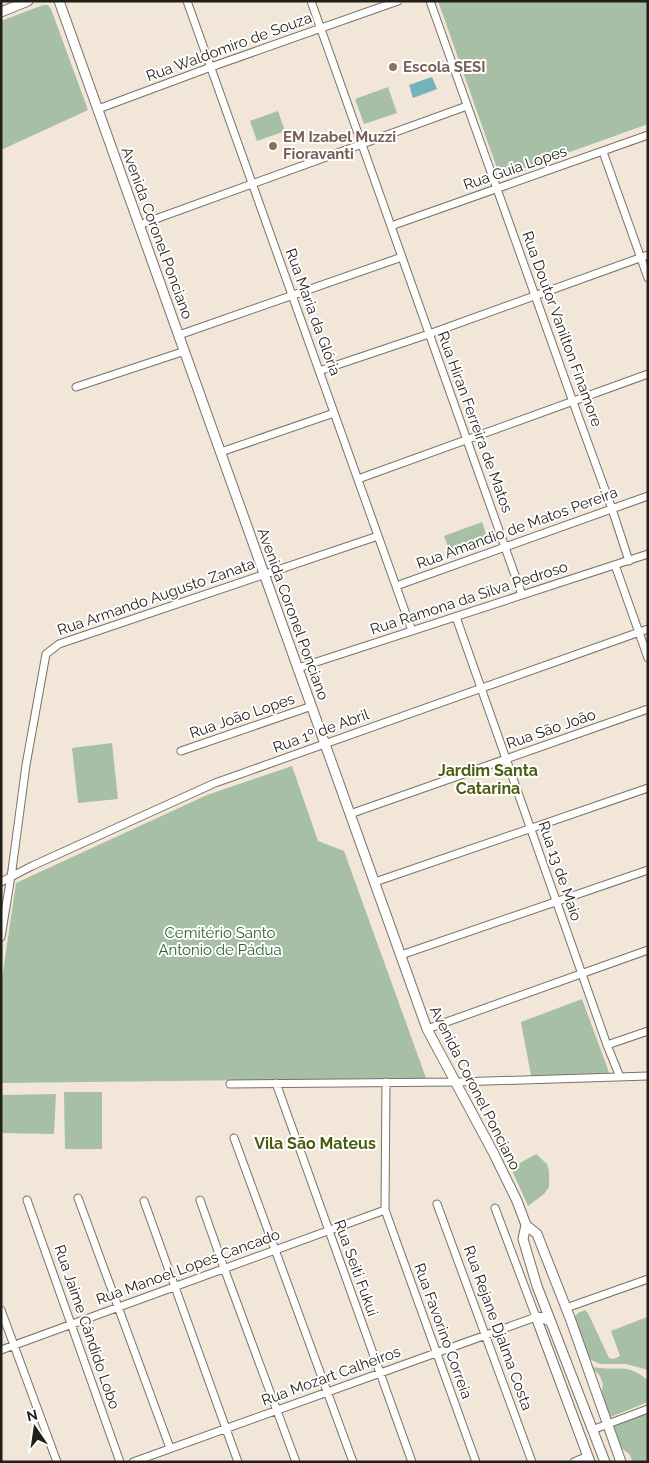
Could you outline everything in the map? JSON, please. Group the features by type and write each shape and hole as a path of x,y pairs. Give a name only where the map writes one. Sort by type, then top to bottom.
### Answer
{"main road":[{"path":"1,12 28,1"},
{"name":"Avenida Coronel Ponciano","path":"59,1 427,1029 494,1154 526,1225 537,1234 583,1354 621,1462"},
{"name":"Avenida Coronel Ponciano","path":"526,1225 523,1239 530,1264 605,1462"},
{"path":"530,1264 536,1258 547,1260"},
{"path":"538,1317 545,1306"},
{"path":"538,1317 551,1322"},
{"path":"538,1317 590,1459"}],"street":[{"name":"Rua Maria da Glória","path":"187,1 412,631"},
{"name":"Rua Hiran Ferreira de Matos","path":"312,1 522,595"},
{"name":"Rua Waldomiro de Souza","path":"98,109 211,66 398,1"},
{"name":"Rua Doutor Vanilton Finamore","path":"430,1 629,560"},
{"path":"139,225 467,106"},
{"name":"Rua Guia Lopes","path":"391,226 648,135"},
{"path":"603,152 644,256 648,278"},
{"path":"319,371 430,334 644,256"},
{"path":"179,335 402,257"},
{"path":"76,388 185,351"},
{"path":"358,479 648,374"},
{"path":"221,452 334,412"},
{"name":"Rua Amandio de Matos Pereira","path":"396,586 648,496"},
{"name":"Rua Armando Augusto Zanata","path":"1,936 4,900 11,876 26,765 46,654 59,644 264,573 378,536"},
{"name":"Rua Ramona da Silva Pedroso","path":"298,668 648,554"},
{"path":"615,565 648,658"},
{"name":"Rua 13 de Maio","path":"456,617 620,1077"},
{"name":"Rua 1º de Abril","path":"1,882 199,789 648,629"},
{"name":"Rua João Lopes","path":"181,751 312,706"},
{"name":"Rua São João","path":"350,814 648,710"},
{"path":"375,882 648,788"},
{"path":"401,955 648,870"},
{"path":"427,1029 648,950"},
{"path":"607,1045 648,1031"},
{"path":"230,1084 455,1082 648,1076"},
{"name":"Rua Favorino Correia","path":"386,1082 385,1206 476,1462"},
{"name":"Rua Seiti Fukui","path":"276,1083 412,1462"},
{"path":"234,1138 353,1462"},
{"path":"78,1198 170,1448"},
{"name":"Rua Jaime Cândido Lobo","path":"27,1200 120,1462"},
{"path":"200,1200 296,1462"},
{"path":"144,1201 238,1462"},
{"name":"Rua Rejane Djalma Costa","path":"437,1204 532,1462"},
{"name":"Rua Manoel Lopes Cancado","path":"1,1350 328,1230 385,1206"},
{"path":"495,1208 538,1317"},
{"path":"566,1308 648,1279"},
{"path":"1,1310 57,1462"},
{"name":"Rua Mozart Calheiros","path":"133,1462 538,1317"},
{"path":"592,1430 648,1409"},
{"path":"574,1462 590,1459"}],"green space":[{"path":"438,1 648,1 648,124 500,177"},
{"path":"43,5 48,5 51,9 88,110 1,150 1,21"},
{"path":"388,87 397,113 364,124 355,99"},
{"path":"278,111 285,131 257,141 250,121"},
{"path":"482,522 489,543 451,556 444,536"},
{"path":"112,743 118,799 78,803 72,748"},
{"name":"Cemitério Santo Antonio de Pádua","path":"292,766 318,841 344,851 426,1078 1,1083 1,986 16,883 207,795"},
{"path":"582,999 610,1075 532,1080 521,1022"},
{"path":"64,1092 102,1092 102,1149 65,1149"},
{"path":"56,1094 54,1134 1,1133 1,1095"},
{"path":"536,1154 547,1164 549,1187 544,1194 528,1206 511,1168"},
{"path":"585,1310 609,1358 613,1359 620,1356 611,1331 647,1317 648,1370 626,1364 600,1364 589,1359 583,1349 573,1319 578,1313"},
{"path":"593,1367 634,1371 641,1375 648,1381 648,1402 608,1418 601,1399 603,1384"},
{"path":"648,1413 648,1459 645,1462 632,1462 630,1455 619,1446 612,1427"}],"water":[{"path":"432,77 437,89 413,98 409,85"}],"place":[{"name":"Escola SESI","path":"393,67"},
{"name":"EM Izabel Muzzi Fioravanti","path":"273,146"}],"district":[{"name":"Jardim Santa Catarina","path":"488,779"},
{"name":"Vila São Mateus","path":"315,1143"}]}
